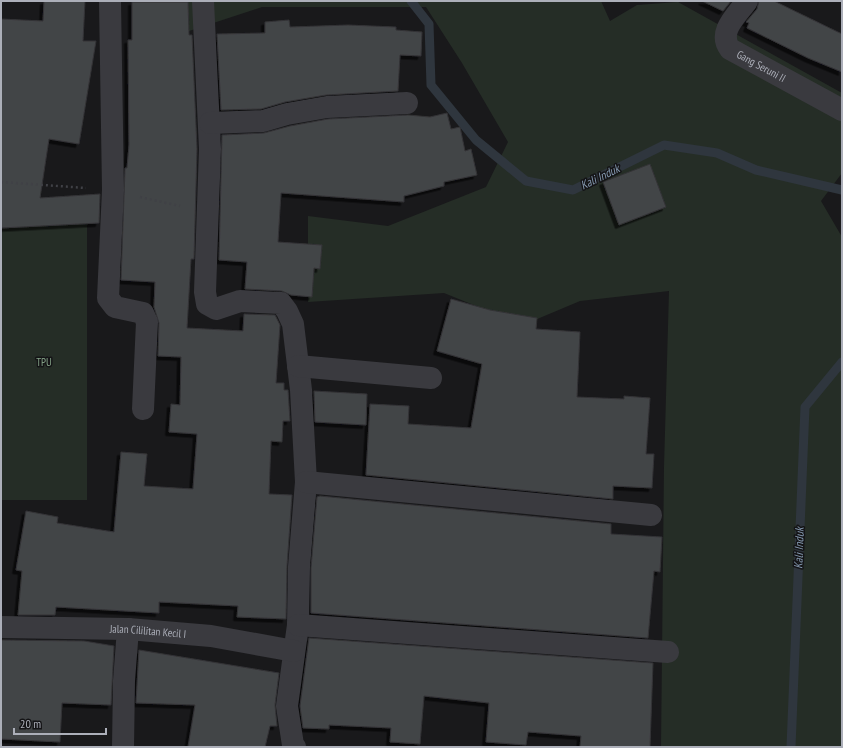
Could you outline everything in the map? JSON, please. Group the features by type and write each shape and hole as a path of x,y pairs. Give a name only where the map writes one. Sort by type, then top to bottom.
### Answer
{"street":[{"path":"110,1 113,190 108,298 115,307 143,313 146,322 143,409"},
{"path":"203,1 206,93 210,123 205,292 207,304 216,308 240,301 281,303 287,311 293,324 298,366 306,482 300,567 298,625 287,706 293,745 295,747"},
{"name":"Gang Seruni II","path":"747,1 727,28 724,36 725,43 730,49 842,110"},
{"path":"210,123 263,121 287,114 327,107 407,103"},
{"path":"298,366 431,378"},
{"path":"306,482 651,515"},
{"path":"298,625 668,652"},
{"name":"Jalan Cililitan Kecil I","path":"1,627 128,629 211,636 294,651"},
{"path":"123,747 124,681 128,629"}],"green space":[{"path":"184,1 601,1 610,21 637,5 678,2 842,93 842,173 821,201 842,237 842,747 661,747 664,467 669,291 580,301 523,325 444,293 308,302 308,216 388,226 486,187 508,142 462,63 426,7 262,7 183,33"},
{"name":"TPU","path":"87,218 87,500 1,500 1,224"}],"building":[{"path":"44,1 85,1 83,41 96,41 79,144 49,139 40,198 100,194 99,223 1,228 1,19 43,21"},
{"path":"702,1 731,1 723,11"},
{"path":"759,1 774,1 842,34 842,72 808,58 747,28 749,23 746,22 757,9"},
{"path":"132,2 188,2 189,35 192,35 197,149 194,259 191,259 187,328 243,331 244,314 275,315 280,325 276,383 284,383 284,390 288,390 290,421 283,421 282,442 271,441 269,494 292,495 287,566 286,619 237,617 238,606 159,602 159,613 56,607 55,615 18,615 22,571 16,570 26,511 58,517 57,523 114,532 121,452 147,454 144,486 193,489 197,434 169,432 171,404 180,405 181,357 158,356 159,323 154,307 155,282 121,280 125,168 127,168 129,145 128,40 132,40"},
{"path":"289,20 290,27 348,25 396,27 396,30 422,32 421,56 400,55 398,91 326,95 285,102 261,109 221,110 217,34 265,33 265,22"},
{"path":"447,113 451,129 460,127 465,151 471,149 477,175 444,182 444,186 404,196 404,202 281,193 278,242 322,245 320,269 314,268 312,297 291,295 282,291 245,289 247,262 219,260 222,135 264,133 290,126 328,119 408,115 430,117"},
{"path":"650,164 666,207 619,225 603,182"},
{"path":"451,299 490,310 537,318 536,329 580,332 577,397 624,399 624,396 650,398 646,454 654,454 652,488 613,486 613,499 366,475 370,404 409,406 408,424 471,428 482,364 437,351"},
{"path":"314,391 367,394 366,425 315,422"},
{"path":"320,496 611,524 611,534 662,537 660,572 654,571 648,638 311,613 311,568 317,497"},
{"path":"309,638 653,663 650,747 580,747 581,736 528,732 526,745 486,742 489,703 424,696 420,744 390,742 391,728 329,725 329,729 303,728 300,706"},
{"path":"1,640 84,641 114,646 111,705 62,703 60,742 1,739"},
{"path":"139,650 279,673 275,705 277,726 270,726 265,747 188,747 195,705 136,703"}],"waterway":[{"name":"Kali Induk","path":"411,1 429,24 431,85 476,140 526,181 573,190 664,145 717,153 756,170 842,190"},
{"name":"Kali Induk","path":"791,747 805,407 842,362"}]}
